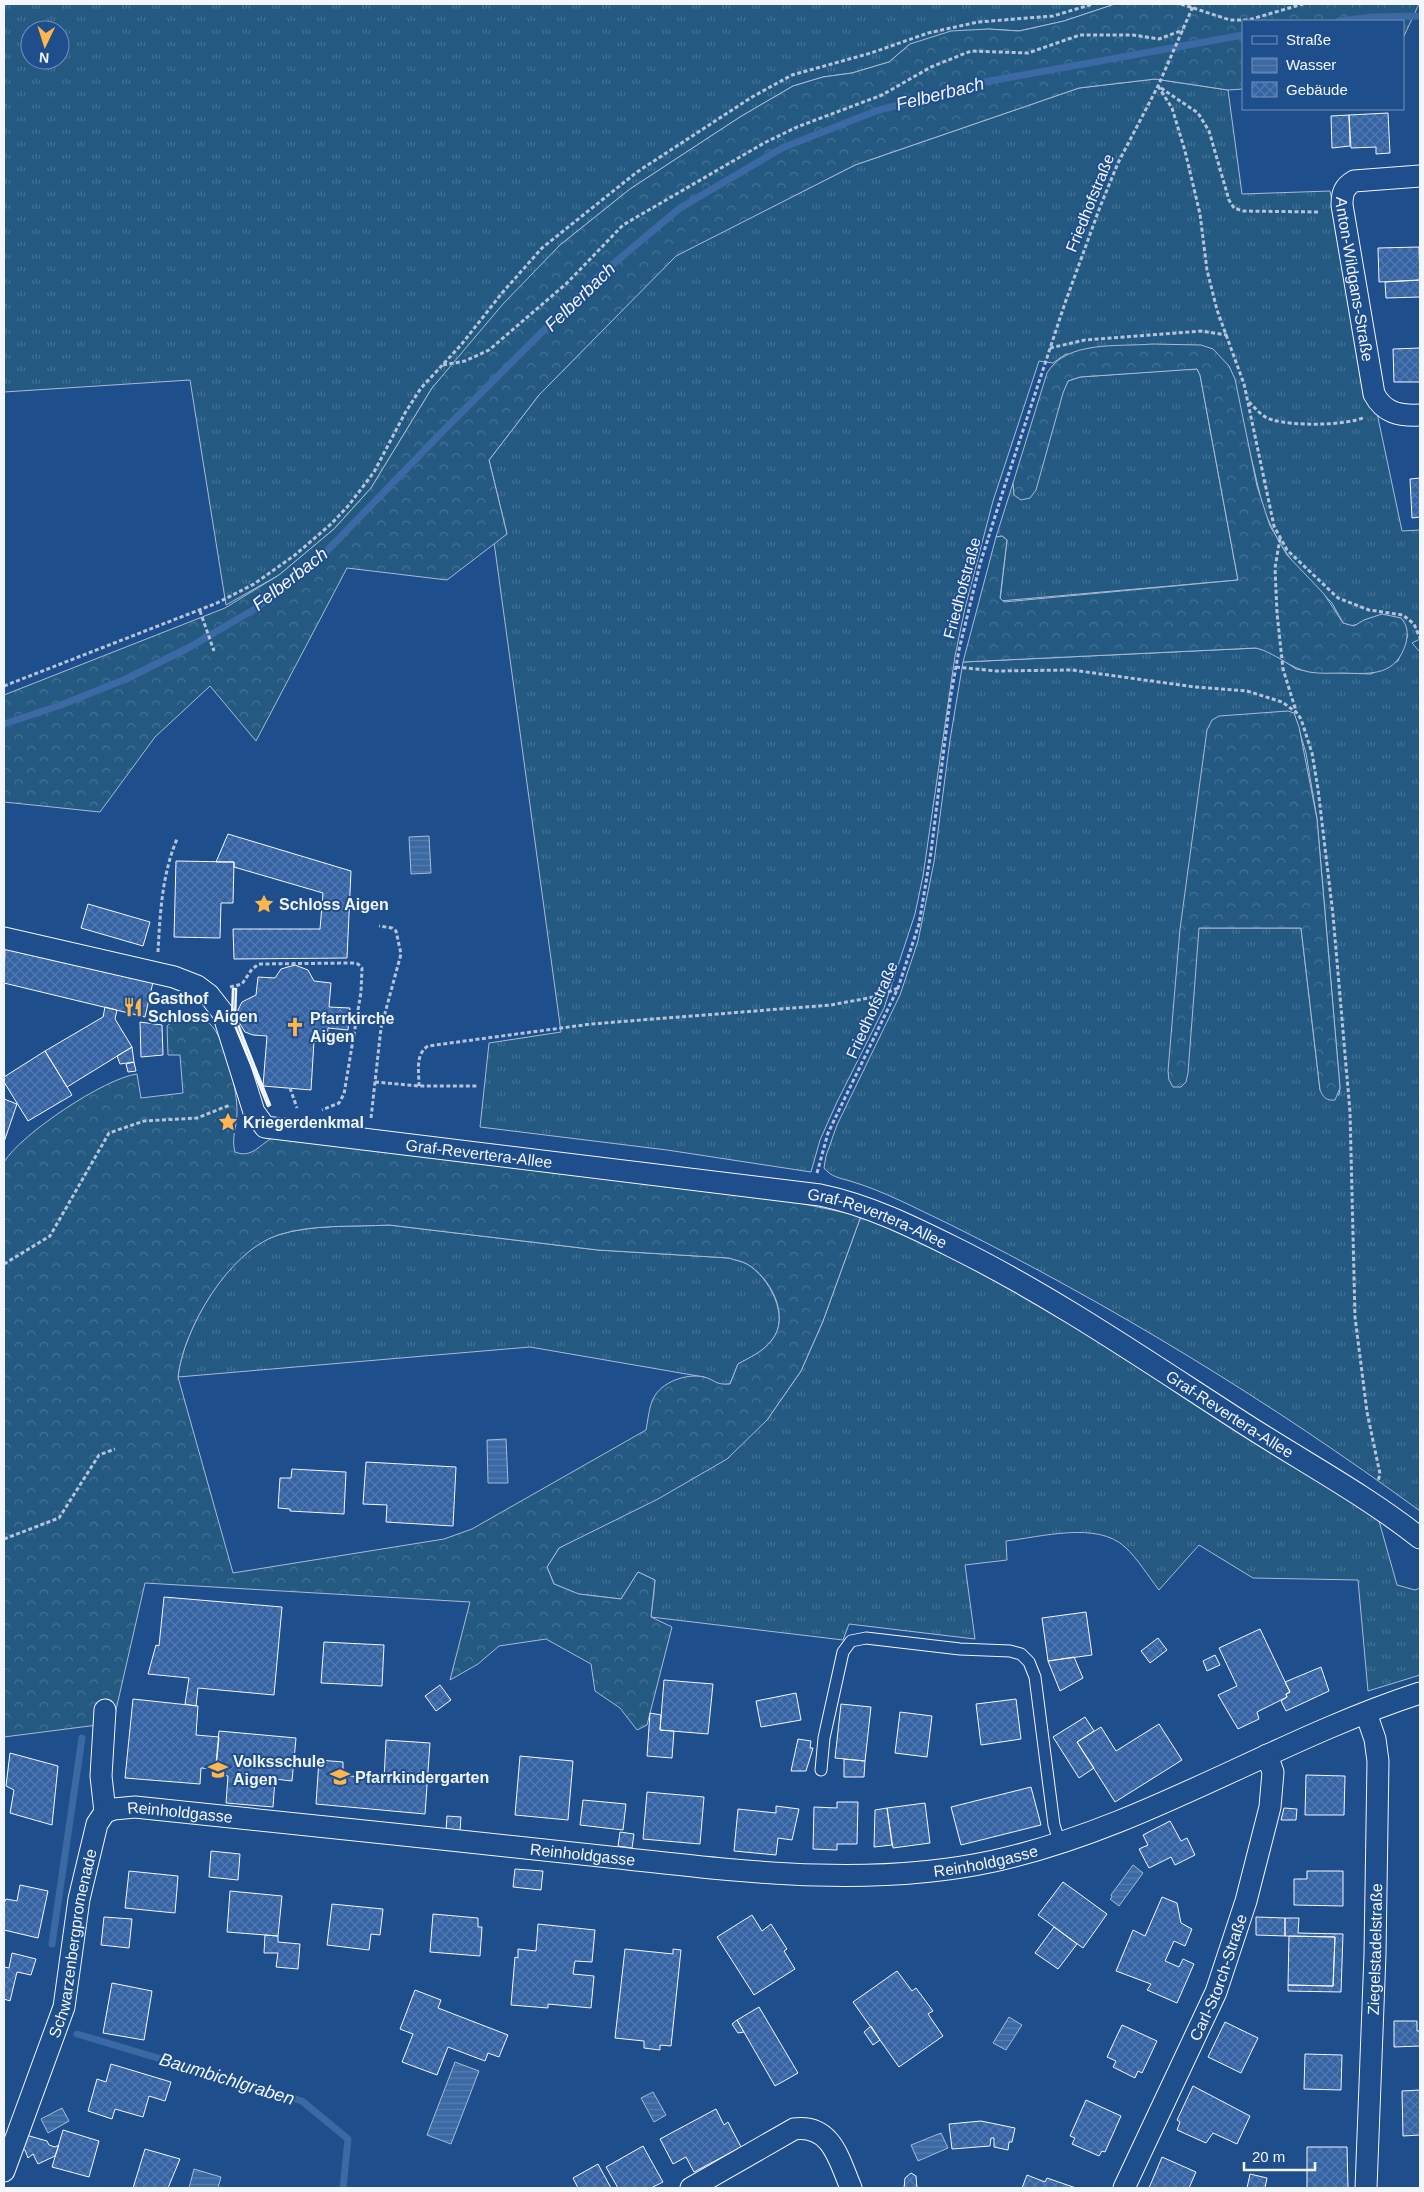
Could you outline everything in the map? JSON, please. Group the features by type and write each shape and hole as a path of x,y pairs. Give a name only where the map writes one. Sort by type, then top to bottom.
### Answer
{"street":[{"name":"Anton-Wildgans-Straße","path":"1395,414 1385,409 1374,394 1342,205 1342,194 1346,186 1354,181 1420,176"},
{"path":"1395,414 1420,415"},
{"path":"4,938 157,973 197,986 209,994 223,1013 249,1097"},
{"name":"Graf-Revertera-Allee","path":"249,1097 256,1118 265,1127 300,1126 368,1140 814,1195 862,1206 913,1227 1030,1288 1278,1446 1384,1509 1420,1538"},
{"name":"Reinholdgasse","path":"105,1812 135,1807 814,1876 874,1876 932,1872 1000,1859 1060,1844 1366,1713 1420,1692"},
{"path":"105,1710 102,1776 105,1812"},
{"name":"Ziegelstadelstraße","path":"1366,1713 1376,1739 1378,1761 1375,1954 1366,2188"},
{"name":"Carl-Storch-Straße","path":"1124,2188 1213,2000 1244,1909 1270,1807 1273,1772 1267,1755"},
{"name":"Schwarzenbergpromenade","path":"4,2171 64,2007 85,1869 97,1824 105,1812"},
{"path":"691,2188 794,2129 804,2128 818,2132 830,2140 851,2188"}],"lane":[{"name":"Reinholdgasse","path":"821,1770 824,1738 840,1663 845,1646 851,1641 866,1638 960,1650 1010,1651 1021,1654 1032,1668 1035,1677 1054,1825 1060,1844"}],"path":[{"path":"4,686 200,611 236,594 295,555 331,524 374,472 412,401 518,274 558,234 637,172 780,80 871,53 928,32 963,24 1053,16 1093,4"},
{"path":"1181,4 1193,6 1230,20 1248,20 1303,4"},
{"name":"Friedhofstraße","path":"814,1195 820,1160 828,1133 898,988 923,905 956,668 980,564 1050,348 1100,207 1118,163 1158,86 1193,6"},
{"path":"443,365 465,361 489,350 567,283 623,225 764,143 797,127 882,95 931,67 971,51 1028,53 1080,35 1133,35 1159,40 1183,30"},
{"path":"1158,86 1198,113 1209,131 1229,200 1234,208 1243,211 1317,213 1330,211 1342,205"},
{"path":"1158,86 1172,108 1185,151 1200,214 1207,270 1217,310 1239,366 1274,526 1287,550 1338,598 1370,610 1403,615 1414,624 1420,638"},
{"path":"1050,348 1085,340 1201,331 1227,335"},
{"path":"1248,401 1261,414 1271,420 1287,422 1357,421 1373,413 1395,414"},
{"path":"1280,538 1275,568 1277,613 1283,669 1296,712 1306,732 1312,753 1333,915 1350,1112 1355,1317 1367,1412 1380,1474 1376,1486"},
{"path":"200,611 214,651"},
{"path":"956,668 996,671 1072,670 1195,687 1247,691 1282,702 1296,712"},
{"path":"157,973 163,892 171,853 177,839"},
{"path":"368,1140 384,1014 401,954 396,931 392,928 380,926"},
{"path":"197,986 237,986 245,982 252,969 259,964 352,963 358,964 362,968 361,992 342,1100 332,1107 310,1113 300,1126"},
{"path":"419,1086 420,1054 422,1049 428,1046 591,1024 831,1005 879,996 898,988"},
{"path":"374,1082 419,1086 476,1086"},
{"path":"290,1088 300,1126"},
{"path":"4,1264 50,1236 109,1133 144,1121 197,1118 249,1097"},
{"path":"4,1540 59,1518 99,1454 115,1449"}],"green space":[{"path":"4,4 1115,4 1064,21 1019,31 988,29 910,44 889,62 852,73 823,77 793,86 740,117 630,189 560,245 432,388 371,488 334,529 279,575 226,605 190,380 4,392"},
{"path":"1115,4 1419,4 1404,36 1404,20 1242,20 1242,89 1228,90 1155,79 1079,88 855,165 676,256 539,395 489,460 507,534 447,580 347,568 256,741 210,686 155,737 100,812 4,802 4,695 225,608 279,575 334,529 371,488 432,388 503,304 560,245 630,189 740,117 793,86 823,77 852,73 889,62 910,44 951,31 988,29 1019,31 1064,21"},
{"path":"1155,79 1228,90 1242,194 1330,191 1402,531 1420,530 1420,639 1412,643 1420,652 1420,1511 1364,1471 1248,1394 1130,1321 1009,1254 947,1223 863,1185 836,1177 824,1168 826,1156 837,1125 900,995 918,941 934,862 950,740 963,662 1257,648 1271,652 1296,669 1312,672 1371,674 1398,661 1408,635 1360,624 1349,626 1343,623 1332,603 1295,565 1279,542 1264,511 1229,366 1066,354 1053,363 1039,361 993,501 965,608 955,656 923,876 915,914 884,1008 820,1140 811,1172 667,1150 480,1127 489,1043 561,1032 494,542 507,534 489,460 539,395 676,255 855,165 1079,88","holes":["1294,713 1306,753 1317,819 1340,1088 1339,1095 1320,1090 1301,928 1199,928"]},
{"path":"1152,344 1201,345 1213,349 1229,366 1235,379 1257,486 1270,526 1287,555 1324,594 1343,623 1354,626 1364,620 1382,614 1401,618 1407,630 1407,636 1402,654 1396,662 1382,671 1373,673 1313,673 1295,667 1270,653 1256,648 963,662 996,537 1002,536 1007,540 1000,598 1004,602 1238,580 1200,375 1197,369 1080,377 1068,381 1036,490 1030,498 1021,500 1014,495 1013,483 1047,373 1056,362 1067,355 1094,347"},
{"path":"1197,369 1200,375 1238,580 1000,601 1007,540 1002,536 996,537 1013,483 1014,495 1068,381 1080,377"},
{"path":"1288,711 1294,713 1299,727 1317,819 1340,1088 1335,1100 1325,1098 1320,1090 1301,928 1199,928 1188,1073 1186,1082 1181,1087 1173,1087 1169,1080 1168,1071 1180,929 1207,730 1212,720 1219,716"},
{"path":"192,1018 202,1020 210,1024 221,1041 230,1066 237,1104 235,1152 241,1154 256,1150 275,1136 799,1203 861,1216 823,1321 801,1371 767,1420 727,1459 658,1499 559,1548 547,1567 554,1584 579,1594 621,1599 638,1572 655,1580 651,1617 672,1627 647,1725 637,1730 620,1708 595,1691 591,1664 546,1639 499,1646 478,1664 450,1680 470,1602 145,1583 113,1723 4,1737 4,1162 13,1150 45,1123 85,1096 123,1078 137,1074 141,1098 183,1093 180,1055 168,1055 167,1026 174,1020","holes":["389,1225 598,1250 729,1258 745,1263 755,1270 770,1287 779,1309 777,1330 765,1348 738,1364 730,1384 721,1384 708,1378 697,1376 675,1380 662,1388 653,1399 646,1430 472,1529 444,1539 233,1573 178,1377 189,1337 199,1315 226,1274 242,1257 260,1244 291,1231"]},
{"path":"861,1216 955,1257 1029,1299 1278,1450 1379,1521 1397,1585 1415,1590 1420,1588 1420,1675 1368,1691 1358,1580 1253,1578 1199,1545 1159,1590 1130,1552 1113,1539 1100,1535 1068,1533 1006,1541 1007,1560 965,1565 975,1639 849,1624 843,1640 651,1617 655,1580 638,1572 621,1599 578,1594 554,1584 547,1567 559,1548 602,1525 767,1420 801,1371 823,1321"},
{"path":"389,1225 598,1250 729,1258 747,1264 763,1278 770,1288 778,1309 777,1331 765,1348 738,1364 730,1384 718,1385 704,1377 530,1347 178,1377 189,1337 199,1315 226,1274 242,1257 260,1243 278,1235 305,1229"}],"water":[{"path":"429,836 431,873 411,874 409,837"},
{"path":"506,1439 508,1483 488,1483 487,1440"},
{"path":"1133,1865 1143,1873 1119,1906 1110,1899 1111,1895"},
{"path":"1009,2017 1022,2025 1006,2050 993,2043"},
{"path":"455,2062 479,2071 451,2144 427,2135"},
{"path":"653,2092 666,2115 654,2122 641,2098"},
{"path":"62,2108 69,2121 48,2133 41,2119"},
{"path":"941,2133 948,2148 918,2161 911,2145"},
{"path":"194,2169 221,2177 218,2188 189,2188"}],"building":[{"path":"1388,113 1390,153 1376,154 1376,147 1351,148 1349,115"},
{"path":"1349,115 1350,146 1332,148 1331,116"},
{"path":"1419,247 1420,280 1379,282 1378,248"},
{"path":"1420,280 1420,297 1386,298 1385,282"},
{"path":"1420,348 1420,382 1394,382 1393,349"},
{"path":"1420,478 1420,517 1412,518 1410,479"},
{"path":"228,834 351,871 347,958 234,959 233,929 320,929 323,893 234,867 234,862 216,862"},
{"path":"176,861 234,862 233,903 221,903 220,938 174,937"},
{"path":"88,904 150,922 143,946 81,928"},
{"path":"5,946 153,982 145,1017 4,983"},
{"name":"Pfarrkirche Aigen","path":"295,965 308,970 314,981 331,983 329,1007 350,1008 348,1030 328,1028 327,1041 314,1041 311,1090 263,1086 267,1036 253,1035 245,1032 237,1019 238,1010 242,1002 256,995 258,977 275,978 281,969"},
{"path":"105,1007 117,1010 115,1019 132,1047 67,1087 45,1051 103,1017"},
{"path":"140,1022 162,1025 163,1055 141,1057"},
{"path":"132,1047 134,1062 120,1064 117,1056"},
{"path":"45,1051 72,1095 28,1121 4,1082 4,1077"},
{"path":"134,1062 136,1071 128,1072 126,1064"},
{"path":"4,1099 17,1104 4,1142"},
{"path":"366,1462 456,1467 453,1526 386,1522 387,1505 363,1504"},
{"path":"292,1469 346,1472 344,1514 290,1511 290,1509 278,1508 280,1478 291,1478"},
{"path":"164,1597 282,1607 274,1695 198,1688 196,1706 185,1704 189,1678 148,1674 156,1645 159,1646"},
{"path":"1086,1612 1092,1655 1048,1661 1042,1618"},
{"path":"1260,1629 1290,1692 1286,1694 1287,1697 1257,1712 1259,1719 1238,1729 1218,1695 1237,1686 1219,1648"},
{"path":"1158,1638 1167,1650 1150,1663 1141,1651"},
{"path":"324,1642 384,1645 382,1686 321,1683"},
{"path":"1215,1655 1220,1665 1207,1671 1203,1661"},
{"path":"1074,1657 1083,1678 1060,1691 1048,1661"},
{"path":"1321,1667 1329,1691 1286,1711 1281,1701 1290,1692 1285,1682"},
{"path":"664,1680 713,1684 708,1734 660,1730"},
{"path":"440,1685 451,1700 436,1711 425,1696"},
{"path":"796,1693 801,1720 761,1727 756,1701"},
{"path":"133,1699 198,1706 196,1735 219,1737 216,1769 201,1768 200,1784 125,1778"},
{"path":"1016,1699 1021,1739 981,1745 976,1704"},
{"path":"841,1704 871,1707 865,1761 835,1758"},
{"path":"900,1712 932,1716 927,1757 895,1753"},
{"path":"650,1713 661,1715 660,1730 674,1731 672,1758 647,1756"},
{"path":"1085,1717 1094,1731 1077,1742 1094,1768 1079,1778 1053,1737"},
{"path":"1159,1724 1182,1760 1115,1802 1077,1742 1101,1727 1116,1751"},
{"path":"219,1731 296,1738 292,1781 275,1779 273,1807 226,1803 228,1776 215,1774"},
{"path":"798,1739 811,1741 810,1748 813,1748 806,1771 791,1771"},
{"name":"Pfarrkindergarten","path":"386,1740 430,1743 425,1814 316,1804 319,1760 343,1762 343,1775 384,1780"},
{"path":"10,1753 58,1766 52,1825 10,1813 14,1790 6,1786"},
{"path":"520,1756 573,1761 568,1820 515,1815"},
{"path":"844,1759 865,1761 864,1777 844,1777"},
{"path":"1306,1775 1345,1776 1344,1815 1305,1815"},
{"path":"1031,1787 1041,1825 961,1845 951,1807"},
{"path":"647,1792 704,1797 700,1844 643,1839"},
{"path":"583,1800 626,1804 623,1830 580,1825"},
{"path":"837,1802 858,1802 857,1844 837,1844 837,1850 813,1849 814,1807 837,1808"},
{"path":"925,1803 930,1843 893,1848 887,1808"},
{"path":"776,1806 799,1809 792,1840 778,1838 776,1855 734,1851 738,1809 776,1813"},
{"path":"887,1808 892,1845 874,1847 875,1810"},
{"path":"1284,1808 1297,1809 1296,1820 1281,1820"},
{"path":"447,1816 461,1817 460,1831 446,1830"},
{"path":"1170,1821 1181,1841 1187,1838 1195,1855 1175,1865 1171,1857 1149,1868 1139,1849 1148,1845 1143,1835"},
{"path":"620,1832 634,1834 632,1848 618,1846"},
{"path":"211,1851 240,1854 238,1880 209,1877"},
{"path":"515,1869 543,1871 541,1890 513,1887"},
{"path":"129,1871 178,1876 175,1913 125,1908"},
{"path":"1307,1871 1343,1871 1343,1906 1294,1905 1294,1879 1307,1879"},
{"path":"1063,1882 1107,1914 1083,1948 1038,1915"},
{"path":"20,1885 48,1891 38,1938 4,1930 4,1903 6,1899 17,1901"},
{"path":"230,1891 282,1896 278,1936 227,1932"},
{"path":"1162,1897 1177,1903 1181,1923 1192,1929 1185,1946 1174,1941 1165,1961 1179,1967 1183,1959 1194,1964 1177,2003 1147,1990 1151,1984 1116,1971 1133,1930 1145,1936"},
{"path":"332,1904 383,1909 380,1935 371,1934 369,1950 327,1945"},
{"path":"433,1914 478,1918 478,1927 482,1927 480,1956 430,1952"},
{"path":"752,1915 762,1931 771,1924 787,1949 784,1951 795,1969 754,1995 717,1937"},
{"path":"104,1917 132,1919 129,1948 101,1945"},
{"path":"1256,1917 1285,1918 1285,1936 1256,1935"},
{"path":"1285,1918 1299,1918 1298,1933 1343,1934 1341,1992 1288,1991 1288,1985 1333,1986 1335,1937 1285,1936"},
{"path":"538,1924 595,1930 592,1962 575,1961 573,1974 594,1976 591,2008 548,2004 548,2008 511,2005 515,1957 518,1958 518,1949 536,1951"},
{"path":"1054,1927 1077,1944 1058,1969 1035,1953"},
{"path":"265,1935 278,1936 278,1942 300,1944 298,1969 276,1967 278,1953 264,1953"},
{"path":"1289,1936 1335,1937 1333,1986 1288,1985"},
{"path":"625,1949 673,1954 673,1949 681,1950 671,2046 660,2045 660,2050 644,2048 644,2041 615,2038"},
{"path":"12,1953 36,1959 31,1975 17,1972 10,2001 4,1999 4,1967 9,1968"},
{"path":"897,1971 912,1991 916,1988 933,2011 928,2014 943,2036 899,2067 853,2002"},
{"path":"112,1983 152,1991 144,2040 103,2033"},
{"path":"415,1990 441,2000 438,2008 508,2035 499,2057 488,2053 485,2061 448,2047 437,2075 402,2062 413,2034 400,2029"},
{"path":"759,2007 798,2073 775,2086 737,2020"},
{"path":"737,2020 744,2032 738,2033 732,2024"},
{"path":"1394,2021 1417,2021 1417,2031 1420,2031 1420,2046 1394,2047"},
{"path":"1225,2022 1258,2038 1241,2073 1208,2057"},
{"path":"1122,2025 1157,2041 1142,2073 1138,2071 1135,2078 1113,2067 1116,2061 1107,2057"},
{"path":"871,2026 880,2040 873,2045 864,2032"},
{"path":"1305,2054 1342,2055 1341,2090 1304,2089"},
{"path":"111,2064 171,2082 165,2101 149,2096 143,2117 115,2109 112,2119 88,2111 97,2079 106,2082"},
{"path":"1193,2086 1250,2116 1237,2144 1213,2133 1206,2143 1177,2130 1180,2122 1177,2120"},
{"path":"1420,2090 1420,2135 1403,2136 1402,2091"},
{"path":"1086,2100 1121,2116 1105,2152 1102,2151 1099,2156 1072,2144 1075,2138 1070,2136"},
{"path":"716,2109 724,2125 728,2122 741,2147 694,2172 686,2157 673,2164 660,2139"},
{"path":"981,2121 1015,2128 1008,2150 994,2147 994,2138 991,2138 990,2146 952,2149 949,2124"},
{"path":"63,2130 99,2141 89,2177 52,2167"},
{"path":"26,2135 47,2141 49,2145 55,2147 59,2145 55,2156 38,2164 33,2154 28,2158 25,2150 21,2148"},
{"path":"643,2146 663,2182 651,2188 618,2188 606,2167"},
{"path":"1307,2147 1347,2147 1348,2188 1307,2188"},
{"path":"145,2149 180,2159 168,2188 133,2188"},
{"path":"1162,2157 1196,2172 1189,2188 1149,2188"},
{"path":"598,2164 611,2188 578,2188 573,2178"},
{"path":"911,2173 916,2176 917,2188 904,2188 905,2178"},
{"path":"1250,2174 1267,2178 1265,2188 1247,2188"},
{"path":"1027,2175 1045,2182 1047,2178 1076,2188 1022,2188"}],"waterway":[{"name":"Felberbach","path":"1348,20 1373,17 1420,16"},
{"name":"Felberbach","path":"4,724 61,705 126,679 188,648 255,609 322,556 443,431 594,280 680,208 782,148 876,111 979,83 1242,35"},
{"name":"Baumbichlgraben","path":"52,1944 82,1738"},
{"name":"Baumbichlgraben","path":"77,2034 302,2101 348,2139 343,2188"}],"wall":[{"path":"233,989 236,989 235,1017 270,1105 268,1106 232,1018 233,989"}],"place":[{"name":"Schloss Aigen","path":"264,904"},
{"name":"Gasthof Schloss Aigen","path":"133,1007"},
{"name":"Pfarrkirche Aigen","path":"295,1027"},
{"name":"Kriegerdenkmal","path":"228,1122"},
{"name":"Volksschule Aigen","path":"218,1770"},
{"name":"Pfarrkindergarten","path":"340,1777"}]}
